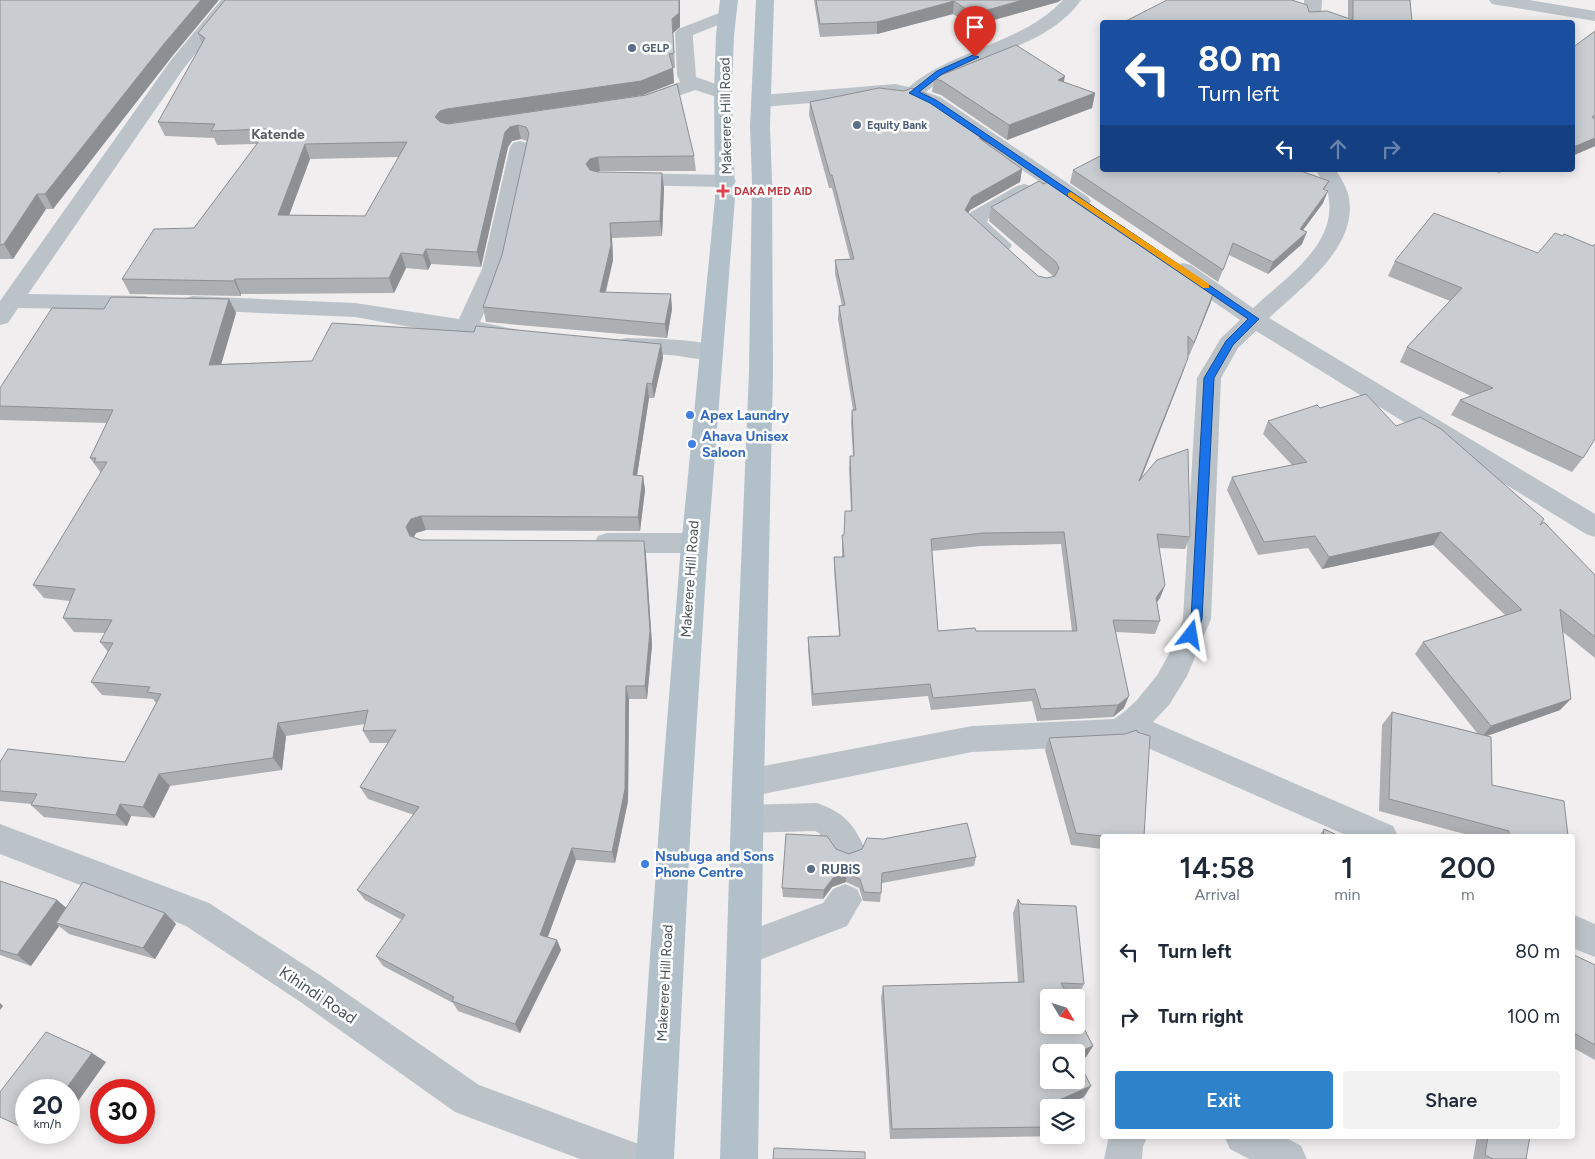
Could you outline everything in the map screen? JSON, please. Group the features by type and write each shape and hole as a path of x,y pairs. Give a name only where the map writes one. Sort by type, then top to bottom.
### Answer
{"main road":[{"path":"739,1159 760,372 762,181 760,126 765,0"},
{"name":"Makerere Hill Road","path":"655,1159 675,794 693,543 726,182 723,93 728,7"}],"street":[{"path":"6,309 177,64 230,0"},
{"path":"913,93 940,72 1029,33 1065,10 1072,0"},
{"path":"1313,0 1313,20"},
{"path":"1498,0 1595,16"},
{"path":"723,93 689,81 686,75 684,33 728,7"},
{"path":"628,105 647,102 693,84"},
{"path":"762,101 895,90 913,93 933,101 1094,210"},
{"path":"466,329 493,270 520,147"},
{"path":"748,783 972,739 1120,732 1140,718 1166,687 1186,651 1197,619 1209,378 1229,343 1320,258 1335,234 1340,212 1338,193 1327,172"},
{"path":"1017,258 976,223 978,216 1046,178"},
{"path":"610,179 726,182"},
{"path":"1166,259 1254,319 1595,527"},
{"path":"6,309 170,303 355,310 498,334 532,336"},
{"path":"605,344 672,347 709,352"},
{"path":"584,543 693,543"},
{"path":"1130,726 1377,834"},
{"path":"747,819 817,817 830,823 848,847"},
{"name":"Kihindi Road","path":"0,839 196,914 312,989 468,1099 631,1159"},
{"path":"744,949 835,915 845,900"},
{"path":"1575,931 1595,941"},
{"path":"1123,1159 1128,1139"},
{"path":"1249,1139 1288,1159"}],"building":[{"path":"0,0 201,0 45,194 37,194 4,244 0,245"},
{"path":"225,0 679,0 679,13 672,19 674,53 669,54 673,68 641,81 447,109 440,111 435,117 440,122 448,124 646,95 677,84 694,156 598,157 590,159 586,164 590,170 598,172 662,173 660,221 610,223 611,245 600,292 671,294 665,324 483,307 502,255 529,133 526,127 518,125 510,127 505,132 477,252 426,249 423,255 401,253 389,278 235,279 234,281 122,279 154,229 194,228 268,129 211,131 215,124 158,122 205,38 198,33","holes":["407,142 365,216 278,215 305,144"]},
{"path":"816,0 1023,0 973,14 954,1 877,22 820,24"},
{"path":"1167,0 1292,0 1307,5 1309,12 1327,11 1353,20 1128,20"},
{"path":"1353,0 1410,0 1412,20 1353,20"},
{"path":"1595,31 1595,115 1592,117 1595,119 1595,138 1576,146 1575,146 1575,46"},
{"path":"1016,45 1065,76 1058,80 1095,93 1009,125 942,81 934,78"},
{"path":"879,88 904,91 912,88 926,94 987,135 979,138 1022,169 972,197 965,210 1038,276 1047,278 1055,276 1059,268 1056,262 991,207 1039,181 1043,184 1053,180 1215,289 1194,343 1188,336 1188,358 1139,481 1157,460 1188,449 1190,537 1157,534 1165,585 1156,598 1160,621 1113,620 1129,696 1118,705 1041,709 1035,689 933,698 930,684 813,694 808,637 840,636 834,557 844,557 842,535 844,535 845,511 852,511 850,456 854,456 852,410 856,410 839,306 845,305 835,260 854,259 810,102","holes":["1064,532 1077,631 976,631 975,628 938,631 931,539 983,533"]},
{"path":"1100,156 1100,172 1304,172 1329,181 1323,189 1328,191 1300,229 1307,232 1273,262 1233,243 1223,270 1073,170"},
{"path":"1434,213 1538,253 1555,233 1563,236 1564,234 1593,246 1595,244 1595,439 1583,458 1460,400 1493,388 1407,347 1462,288 1395,261"},
{"path":"111,297 229,299 209,365 312,361 332,323 474,332 476,326 661,344 652,384 647,383 633,475 643,476 638,517 421,516 411,519 406,527 410,536 421,540 644,541 650,631 645,686 626,686 625,789 612,852 572,848 540,935 557,940 515,1024 452,1001 454,997 376,956 405,915 357,890 419,807 360,787 396,730 363,731 368,710 278,723 273,758 159,774 143,807 120,804 116,815 31,805 37,794 0,791 0,762 8,749 125,762 161,694 147,692 150,687 91,682 113,643 100,642 112,620 63,618 75,589 33,585 107,462 94,462 96,458 90,458 113,410 0,406 0,388 52,308 104,309"},
{"path":"1366,394 1396,426 1420,417 1441,429 1544,519 1540,525 1544,522 1595,575 1595,637 1560,609 1571,699 1491,726 1423,642 1522,610 1441,532 1329,557 1315,536 1264,542 1232,477 1307,462 1268,421 1317,405 1320,408"},
{"path":"1392,712 1491,737 1492,785 1564,801 1568,834 1509,834 1509,831 1389,799"},
{"path":"1137,730 1137,732 1150,736 1144,834 1100,834 1100,836 1076,833 1049,738 1125,734"},
{"path":"967,823 976,857 882,873 881,893 864,892 860,879 846,873 833,878 824,890 782,888 786,834 827,836 836,849 849,854 862,849 867,838 883,839"},
{"path":"1324,829 1335,834 1323,834"},
{"path":"0,881 57,900 17,955 0,950"},
{"path":"83,882 165,913 143,948 56,923"},
{"path":"1018,899 1021,904 1076,906 1084,984 1061,983 1064,989 1040,989 1040,1034 1085,1034 1085,1030 1093,1046 1085,1049 1085,1044 1040,1044 1040,1089 1084,1089 1061,1099 1040,1099 1040,1127 892,1129 883,986 1024,982"},
{"path":"1575,955 1595,965 1595,1045 1575,1034"},
{"path":"46,1032 92,1053 73,1079 15,1079 15,1124 0,1117 0,1092"},
{"path":"1085,1074 1091,1086 1085,1089"},
{"path":"1488,1139 1529,1139 1526,1159 1493,1159 1485,1155"},
{"path":"774,1148 865,1152 865,1159 773,1159"}],"slow traffic":[{"path":"1071,195 1206,286"}],"place":[{"name":"GELP","path":"632,48"},
{"name":"Equity Bank","path":"857,125"},
{"name":"DAKA MED AID","path":"723,191"},
{"name":"Apex Laundry","path":"690,415"},
{"name":"Ahava Unisex Saloon","path":"692,444"},
{"name":"Nsubuga and Sons Phone Centre","path":"645,864"},
{"name":"RUBiS","path":"811,869"}],"district":[{"name":"Katende","path":"278,134"}],"route":[{"path":"975,57 940,72 913,93 933,101 1254,319 1229,343 1209,378 1197,619 1191,635"}]}
